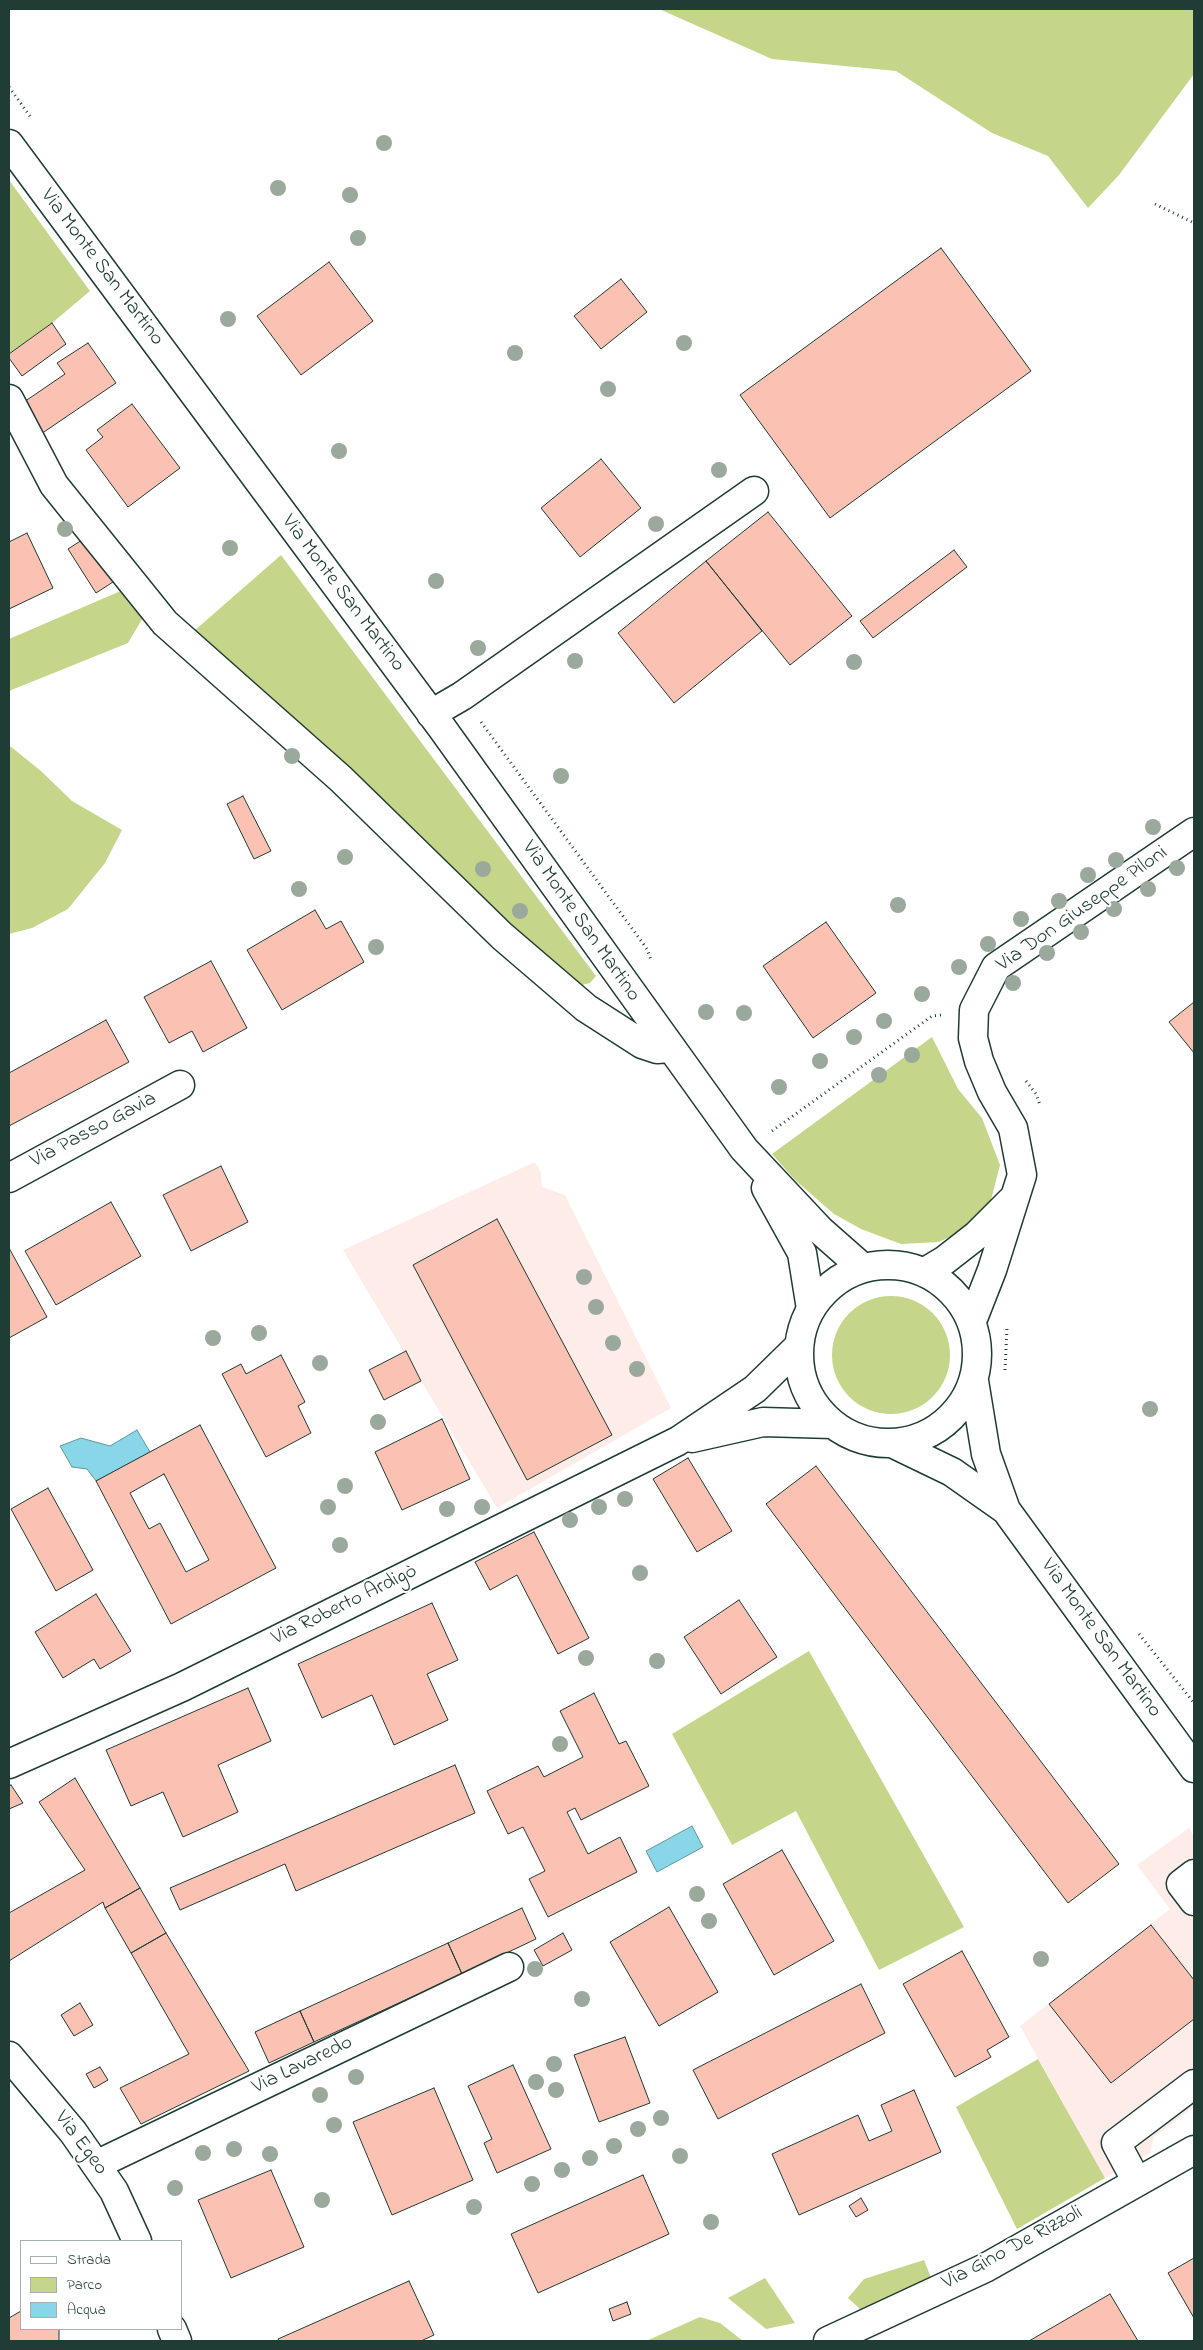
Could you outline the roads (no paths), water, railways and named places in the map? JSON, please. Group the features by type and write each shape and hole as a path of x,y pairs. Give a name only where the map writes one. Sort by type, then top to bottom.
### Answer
{"street":[{"name":"Via Monte San Martino","path":"9,144 431,714 744,1150 802,1253 811,1309"},
{"name":"Via Monte San Martino","path":"9,400 54,485 164,623 342,779 502,936 586,1008 642,1044 657,1048 669,1048"},
{"path":"431,714 462,696 754,491"},
{"name":"Via Don Giuseppe Piloni","path":"972,1321 1018,1195 1022,1175 1013,1128 992,1092 979,1061 973,1038 974,1010 996,968 1194,832"},
{"name":"Via Passo Gavia","path":"9,1178 180,1085"},
{"name":"Via Monte San Martino","path":"744,1150 821,1231 864,1268"},
{"path":"925,1272 945,1260 977,1235 1018,1195"},
{"path":"894,1264 925,1272 945,1284 961,1301 972,1321 978,1350 974,1380 962,1404 944,1424 921,1438 894,1444 872,1442 851,1435 832,1424 813,1402 801,1375 799,1346 802,1327 811,1309 831,1286 843,1277 864,1268 894,1264"},
{"name":"Via Roberto Ardigò","path":"9,1764 182,1687 678,1441 755,1388 799,1346"},
{"name":"Via Monte San Martino","path":"974,1380 986,1454 1006,1510 1194,1768"},
{"name":"Via Roberto Ardigò","path":"678,1441 763,1422 832,1424"},
{"name":"Via Monte San Martino","path":"894,1444 952,1472 1006,1510"},
{"path":"1194,1874 1181,1884 1194,1901"},
{"name":"Via Lavaredo","path":"96,2165 509,1967"},
{"name":"Via Egeo","path":"9,2056 73,2132 96,2165 114,2191 137,2240"},
{"path":"1137,2182 1116,2143 1194,2084"},
{"name":"Via Gino De Rizzoli","path":"828,2341 985,2268 1194,2150"}],"water":[{"path":"137,1430 150,1452 96,1481 87,1469 72,1467 60,1446 81,1438 110,1446"},
{"path":"692,1826 703,1847 657,1872 646,1851"}]}
